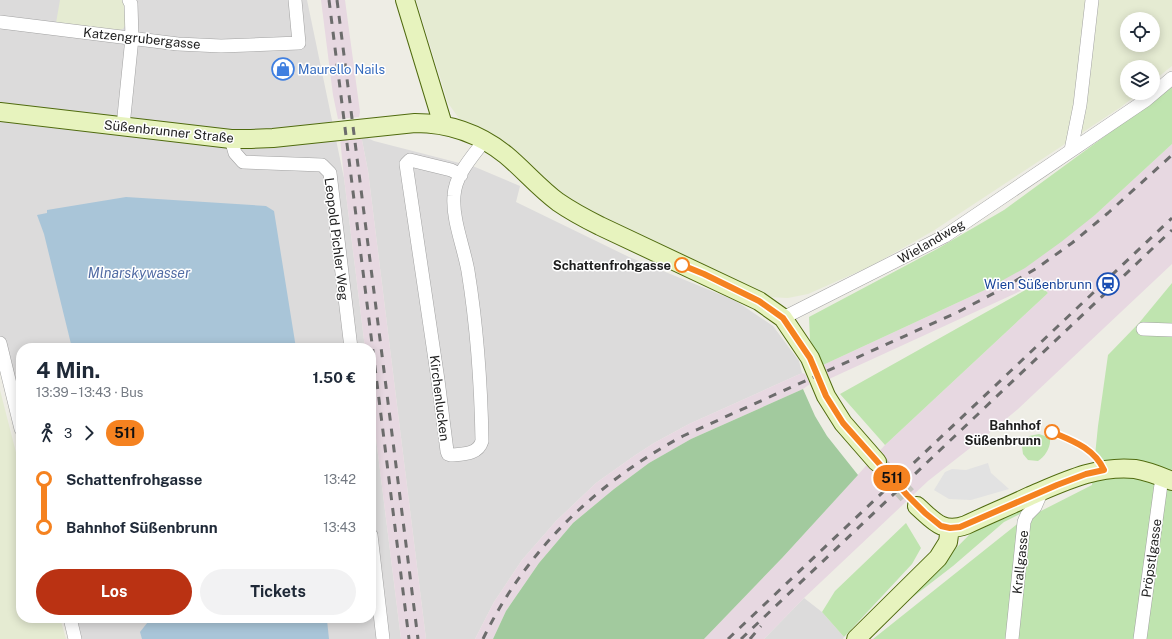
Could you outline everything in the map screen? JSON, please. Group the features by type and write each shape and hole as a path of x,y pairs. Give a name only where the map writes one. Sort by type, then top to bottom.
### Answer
{"street":[{"path":"123,126 132,38 131,4 129,0"},
{"name":"Katzengrubergasse","path":"0,22 178,44 221,46 285,44 299,42 295,0"},
{"path":"405,0 443,124"},
{"path":"1071,150 1080,105 1092,0"},
{"name":"Wielandweg","path":"783,318 945,236 1146,100 1172,78"},
{"name":"Süßenbrunner Straße","path":"0,112 231,139 273,138 408,123 430,122 443,124 461,129 484,140 505,154 558,202 576,213 600,226 759,301 783,318"},
{"name":"Leopold Pichler Weg","path":"231,139 235,153 243,162 322,165 330,173 350,343"},
{"name":"Kirchenlucken","path":"460,175 450,170 410,160 406,164 438,380 446,451 451,455 472,452 480,447 482,441 479,362 474,315 468,270 454,208 454,196 460,175 484,140"},
{"path":"783,318 810,358 826,396 843,423 877,462"},
{"path":"1143,329 1172,330"},
{"path":"0,343 16,409"},
{"path":"917,506 938,524 950,528 966,525 1073,478 1104,470 1127,468 1136,469 1153,473 1167,479"},
{"name":"Pröpstlgasse","path":"1140,639 1167,479"},
{"name":"Krallgasse","path":"1012,639 1024,522 1027,515 1036,507 1042,491"},
{"path":"856,639 938,558 948,542 950,528"},
{"path":"376,578 383,639"},
{"path":"71,623 75,639"}],"shaded area":[{"path":"0,0 307,0 344,178 364,343 16,343 16,431 0,365"},
{"path":"321,0 345,0 360,112 359,117 338,119 333,95"},
{"path":"361,135 374,141 475,167 520,186 516,202 629,257 736,301 773,326 799,361 802,373 689,424 654,443 596,483 556,521 522,560 494,602 475,639 426,639 368,171"},
{"path":"361,135 368,171 426,639 401,639 376,438 376,343 364,343 340,138"},
{"path":"1172,144 1172,264 1018,409 928,481 804,598 764,639 704,639 783,557 885,445 1048,293 1038,283 829,379 823,365 987,289 1095,215"},
{"path":"802,373 805,374 810,384 803,389 691,439 649,463 614,489 573,523 539,563 506,611 493,639 475,639 494,602 522,560 556,521 596,483 654,443 689,424"},
{"path":"376,438 401,639 70,639 65,623 376,623"},
{"path":"988,463 991,473 1009,489 971,500 949,499 934,490 945,472 952,469 966,470"},
{"path":"804,598 822,612 844,637 843,639 764,639"}],"green space":[{"path":"60,0 123,0 126,13 126,24 123,29 118,30 56,23"},
{"path":"416,0 1172,0 1172,66 1160,75 1160,60 1120,60 1120,100 1130,100 1121,107 933,231 871,266 808,294 788,298 768,297 585,215 465,127 448,103"},
{"path":"1172,87 1172,144 1095,215 1025,268 987,289 823,365 810,340 809,317 937,249 1004,210 1154,100 1160,100 1160,96"},
{"path":"1038,283 1048,293 885,445 840,394"},
{"path":"1172,283 1172,639 873,639 1016,525 1092,485 1098,426 1108,355 1139,323"},
{"path":"803,389 815,416 827,436 858,475 783,557 704,639 493,639 506,611 539,563 573,523 614,489 649,463 691,439"},
{"path":"0,390 16,452 16,623 61,623 66,639 0,639"},
{"path":"1039,434 1050,439 1047,452 1038,461 1028,460 1023,454 1022,447 1029,436"},
{"path":"1028,504 1028,510 1004,522 953,566 892,613 971,533 976,529"},
{"path":"906,523 921,548 912,564 844,637 822,612 835,591"}],"water":[{"name":"Mlnarskywasser","path":"126,197 266,206 274,211 295,343 71,343 44,234 37,215 47,213 47,210"},
{"path":"147,623 327,623 329,639 142,639 140,632"}],"tunnel":[{"path":"877,462 917,506"}],"railway":[{"path":"329,0 372,343"},
{"path":"337,0 418,639"},
{"path":"483,639 500,607 520,576 567,521 593,497 651,454 683,436 958,312 1000,290 1037,268 1072,243 1108,213 1172,155"},
{"path":"728,639 1172,218"},
{"path":"741,639 1172,230"},
{"path":"376,375 409,639"},
{"path":"750,639 761,626"}],"bus line":[{"name":"511","path":"682,265 759,301 783,318 810,358 826,396 843,423 917,506 941,526 950,528 960,527 1073,478 1104,470 1094,454 1080,445 1052,432"}],"place":[{"name":"Maurello Nails","path":"283,69"},
{"name":"Schattenfrohgasse","path":"682,265"},
{"name":"Wien Süßenbrunn","path":"1108,284"},
{"name":"Bahnhof Süßenbrunn","path":"1052,432"}]}
